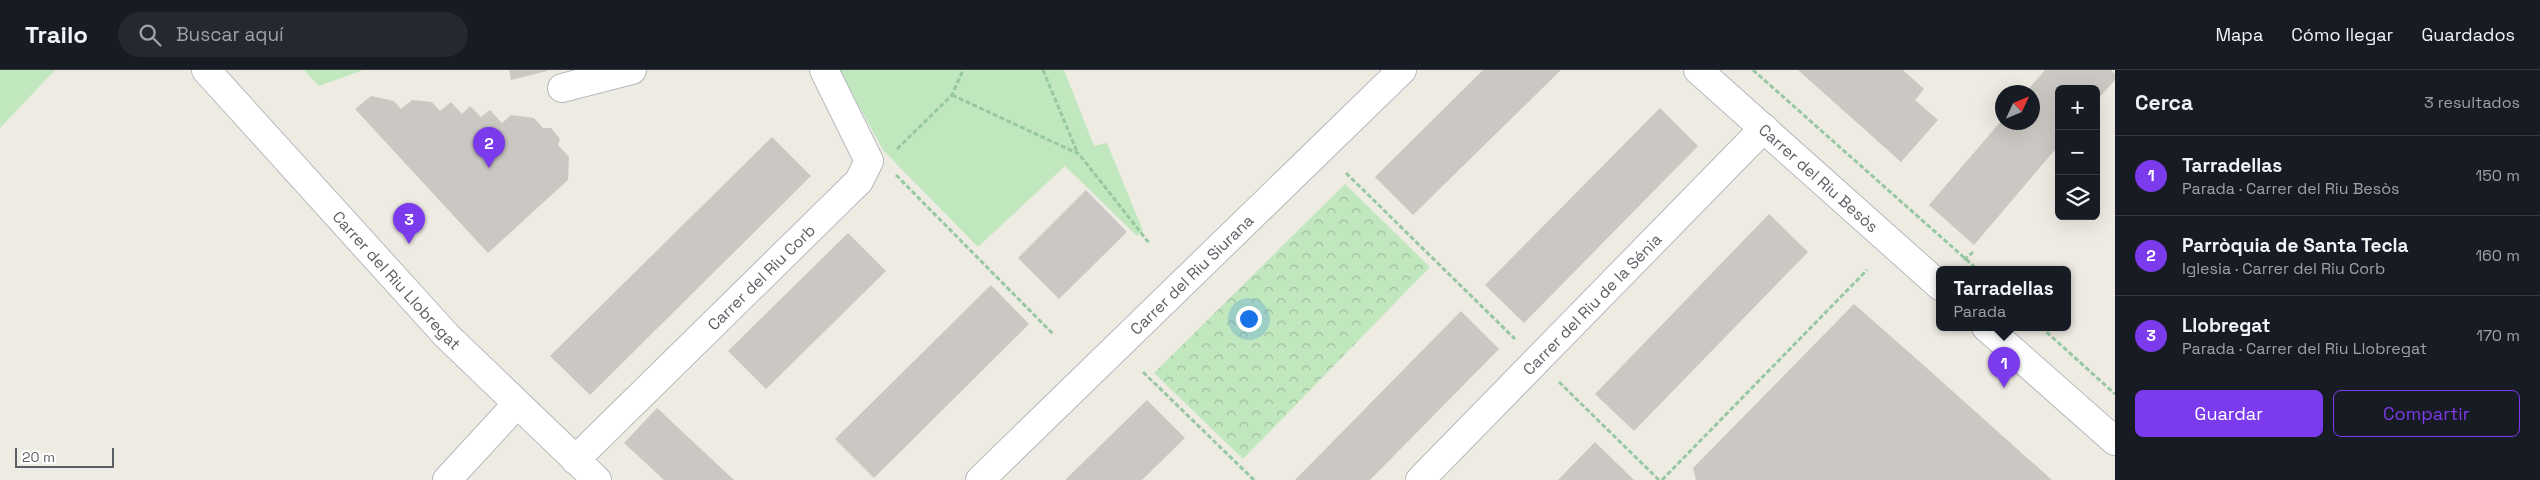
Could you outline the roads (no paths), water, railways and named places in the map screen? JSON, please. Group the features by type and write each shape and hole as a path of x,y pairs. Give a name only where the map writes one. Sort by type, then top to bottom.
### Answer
{"street":[{"name":"Carrer del Riu Llobregat","path":"206,70 448,336 516,405 597,480"},
{"path":"562,88 632,70"},
{"name":"Carrer del Riu Corb","path":"575,460 859,181 869,161 824,70"},
{"name":"Carrer del Riu Siurana","path":"980,480 1402,70"},
{"name":"Carrer del Riu Besòs","path":"1698,70 1936,282"},
{"name":"Carrer del Riu de la Sénia","path":"1420,480 1764,128"},
{"path":"1991,331 2115,441"},
{"path":"447,480 516,405"}],"place":[{"name":"Parròquia de Santa Tecla","path":"489,168"},
{"name":"Llobregat","path":"409,244"},
{"name":"Tarradellas","path":"2004,388"}]}
